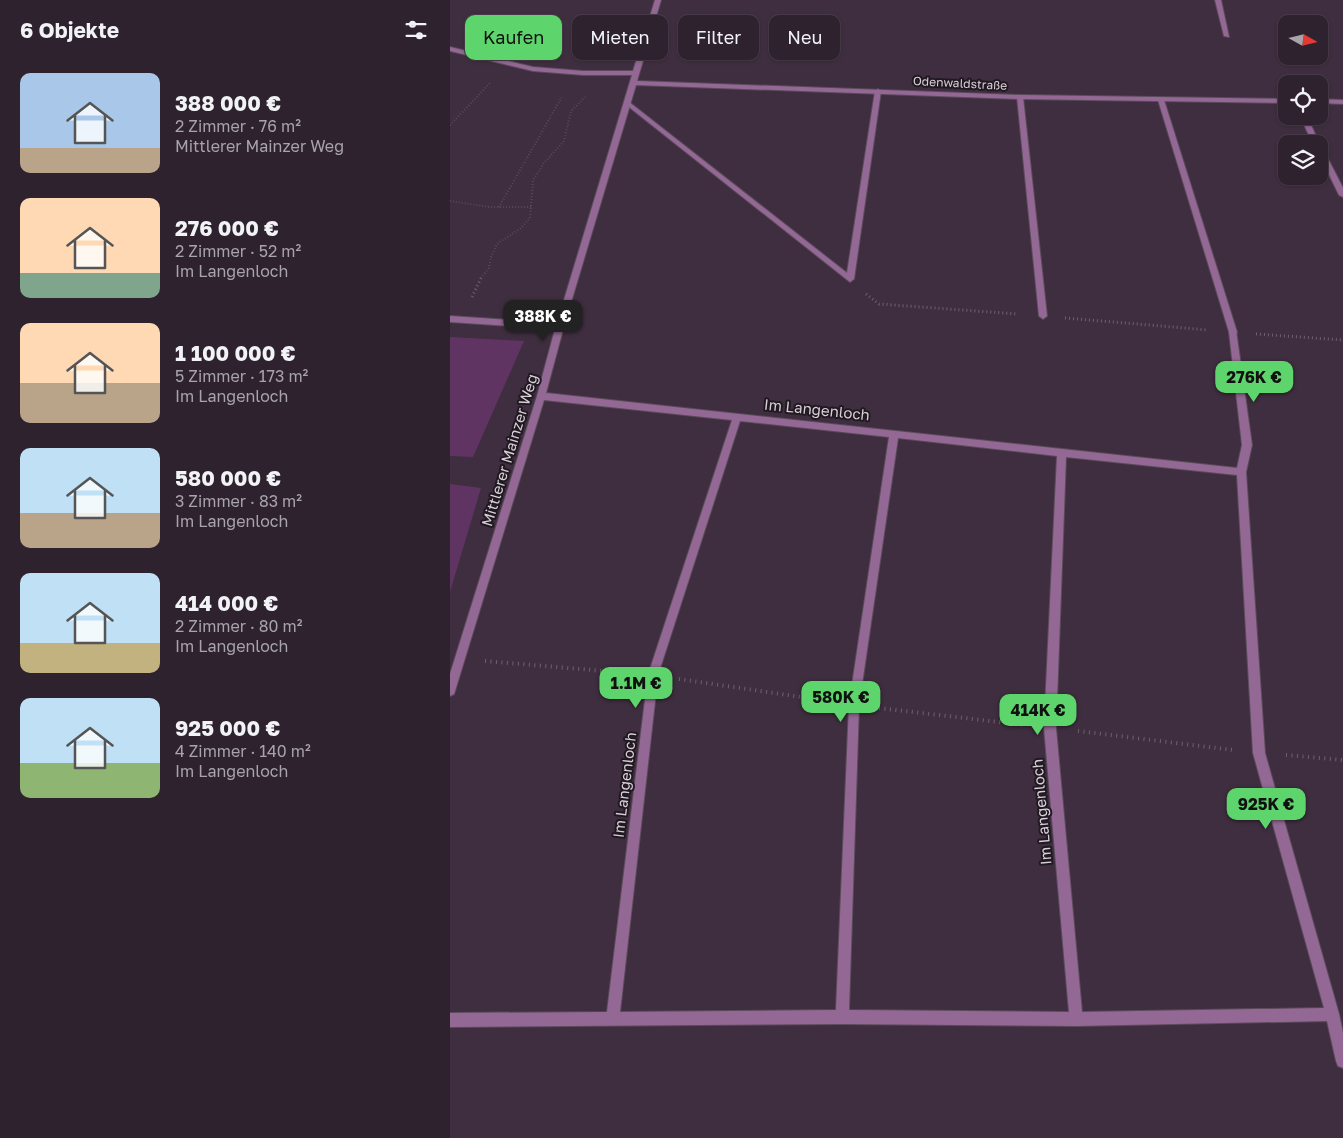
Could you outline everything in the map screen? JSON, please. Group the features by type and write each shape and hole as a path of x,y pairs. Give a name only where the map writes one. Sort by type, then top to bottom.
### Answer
{"street":[{"name":"Mittlerer Mainzer Weg","path":"450,691 541,396 560,326 658,0"},
{"path":"1218,0 1227,36"},
{"path":"450,49 533,69 637,73"},
{"name":"Odenwaldstraße","path":"633,83 1020,97 1278,101"},
{"path":"627,103 850,279 878,91"},
{"path":"1020,97 1043,316"},
{"path":"1162,100 1233,332 1247,445 1241,472 1258,753 1332,1014 1343,1061"},
{"path":"1328,101 1343,102"},
{"path":"1328,165 1343,195"},
{"path":"450,319 560,326"},
{"name":"Im Langenloch","path":"541,396 1241,472"},
{"name":"Im Langenloch","path":"613,1018 653,675 737,417"},
{"path":"842,1017 854,705 894,434"},
{"name":"Im Langenloch","path":"1062,452 1050,728 1076,1019"},
{"path":"450,1020 842,1017 1076,1019 1332,1014"}],"path":[{"path":"450,125 510,64"},
{"path":"499,207 576,72"},
{"path":"460,319 481,278 489,268 491,257 497,244 522,228 530,218 533,180 544,163 564,141 571,111 594,89 605,73"},
{"path":"450,201 499,207 531,207"},
{"path":"850,279 878,304 1343,340"},
{"path":"459,659 653,675 854,705 1258,753 1343,760"}],"shaded area":[{"path":"450,337 524,341 473,457 450,456"},
{"path":"450,484 481,488 450,592"}]}
